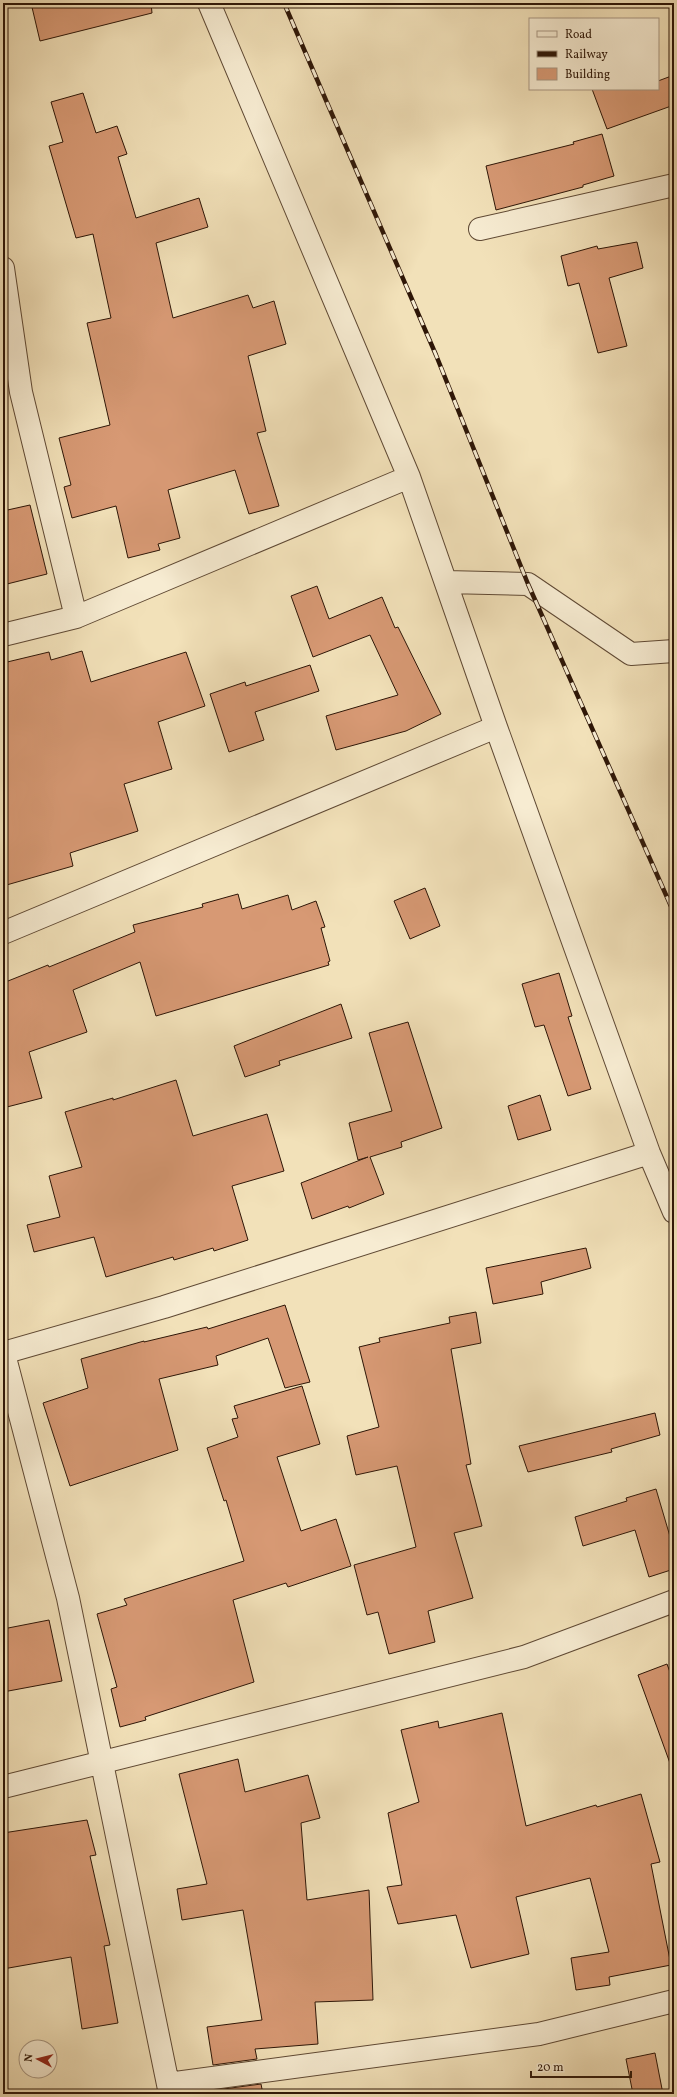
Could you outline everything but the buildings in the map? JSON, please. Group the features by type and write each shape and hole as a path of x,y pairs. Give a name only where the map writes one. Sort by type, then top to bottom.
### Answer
{"street":[{"path":"208,3 409,477 496,727 649,1153 674,1212"},
{"path":"480,229 674,185"},
{"path":"3,268 21,392 76,617"},
{"path":"3,635 76,617 409,477"},
{"path":"446,582 528,584 631,654 674,651"},
{"path":"3,933 496,727"},
{"path":"649,1153 164,1307 3,1351 68,1598 168,2089 539,2034 674,2001"},
{"path":"3,1787 524,1657 674,1601"}],"railway":[{"path":"284,3 436,355 528,584 674,913"}]}
